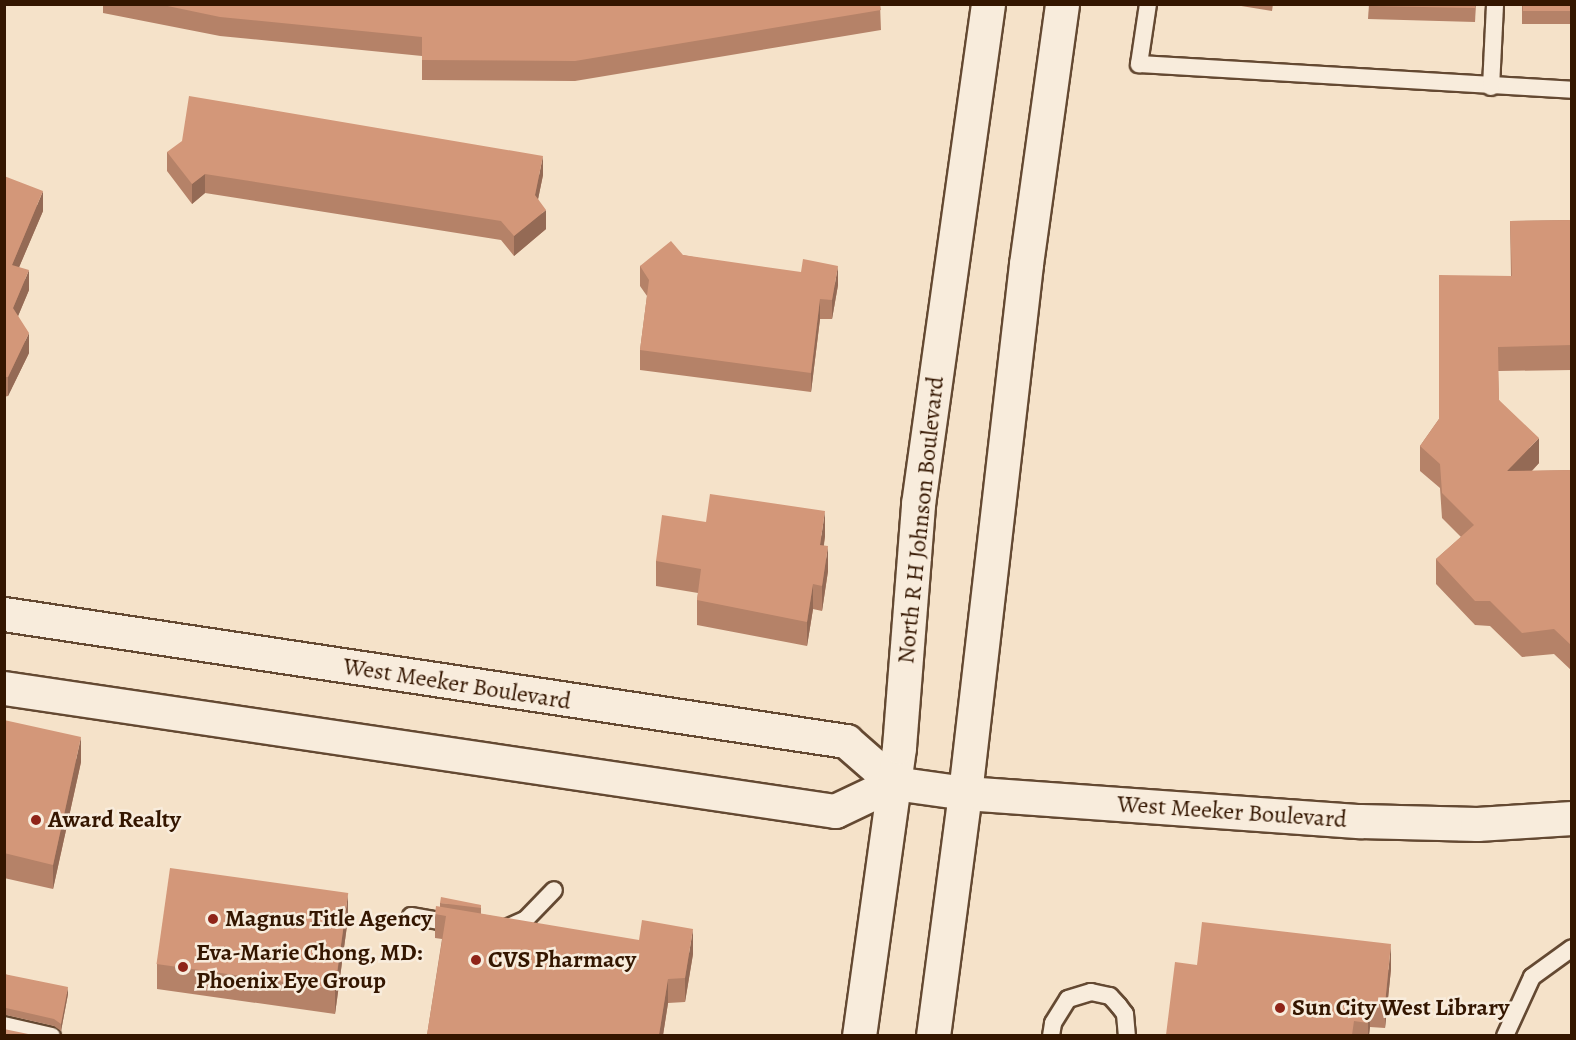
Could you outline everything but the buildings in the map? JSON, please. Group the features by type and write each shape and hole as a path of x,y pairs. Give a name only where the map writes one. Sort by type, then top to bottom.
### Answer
{"main road":[{"name":"North R H Johnson Boulevard","path":"860,1035 894,783 918,504 988,4"},
{"path":"933,1035 965,793 1024,276 1062,4"},
{"name":"West Meeker Boulevard","path":"4,614 846,741 894,783 965,793 1360,821 1477,824 1572,818"},
{"path":"4,688 835,811 894,783"}],"lane":[{"path":"1148,4 1140,64 1491,87 1572,90"},
{"path":"1491,87 1494,4"},
{"path":"411,916 483,928 517,925 554,890"},
{"path":"1505,1035 1532,977 1572,948"},
{"path":"1051,1035 1056,1017 1068,999 1091,992 1110,996 1119,1006 1125,1014 1127,1035"},
{"path":"4,1025 52,1035"}],"place":[{"name":"Award Realty","path":"36,820"},
{"name":"Magnus Title Agency","path":"213,919"},
{"name":"CVS Pharmacy","path":"476,960"},
{"name":"Eva-Marie Chong, MD: Phoenix Eye Group","path":"183,967"},
{"name":"Sun City West Library","path":"1280,1008"}]}
